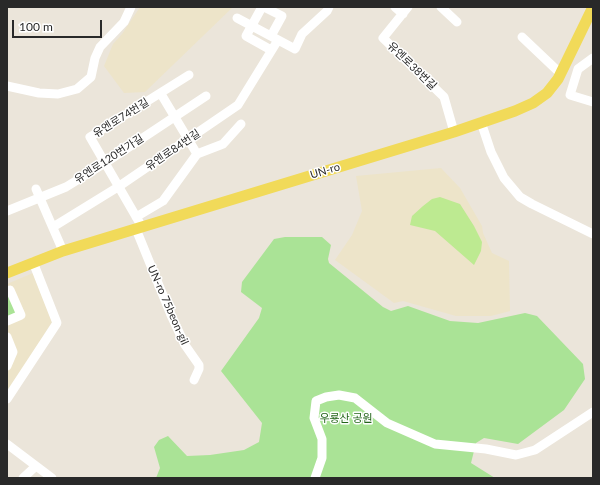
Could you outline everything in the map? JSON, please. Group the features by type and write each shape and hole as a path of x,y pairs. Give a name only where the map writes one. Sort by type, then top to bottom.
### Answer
{"main road":[{"name":"UN-ro","path":"7,273 33,262 138,225 454,132 515,111 533,103 547,93 558,79 593,7"}],"street":[{"path":"7,86 39,93 58,94 77,89 91,76 95,58 100,47 124,22 131,7"},
{"name":"유엔로84번길","path":"53,227 118,187 189,140 238,105 271,50 282,16 263,7 252,26"},
{"path":"237,18 295,49 302,34 327,11 329,7"},
{"name":"유엔로38번길","path":"395,7 406,11 383,38 444,97 454,132"},
{"path":"441,7 457,22"},
{"path":"252,26 246,36 271,50"},
{"path":"522,37 561,74"},
{"path":"593,58 578,69 570,95 593,102"},
{"name":"유엔로74번길","path":"138,225 90,137 189,76"},
{"path":"161,94 197,154"},
{"name":"유엔로120번가길","path":"8,208 38,193 66,187 206,96"},
{"path":"481,122 491,152 504,178 520,197 593,234"},
{"path":"138,225 163,201 197,154 223,144 241,124"},
{"path":"38,193 63,252"},
{"name":"UN-ro 75beon-gil","path":"138,225 171,315 185,344 199,365 199,369 194,380"},
{"path":"7,399 57,323 33,262"},
{"path":"7,291 10,290 21,315 7,321"},
{"path":"7,337 13,352 7,366"},
{"path":"315,478 322,458 322,439 314,418 316,401 326,397 340,395 355,398 387,424 435,444 486,449 516,455 535,450 593,412"},
{"path":"9,448 52,478"},
{"path":"23,478 36,466"}],"shaded area":[{"path":"140,7 233,7 145,92 124,93 104,66 113,44 122,34"},
{"path":"441,168 460,188 482,226 483,233 492,253 509,261 510,311 491,316 456,316 403,301 394,303 335,260 352,235 362,211 356,176"},
{"path":"33,273 52,322 7,394 7,284"}],"green space":[{"path":"440,197 460,204 482,242 481,251 474,265 435,231 410,225 412,216 432,199"},
{"name":"우룡산 공원","path":"285,237 322,237 331,245 328,259 329,263 383,307 391,311 408,306 450,321 478,323 525,313 537,316 583,364 585,379 564,410 518,444 484,438 476,443 471,463 495,478 156,478 160,468 154,447 159,440 168,436 187,456 210,455 244,450 259,442 262,423 221,371 259,318 262,308 241,292 242,282 274,239"},
{"path":"7,296 11,297 17,311 15,314 7,317"}]}
